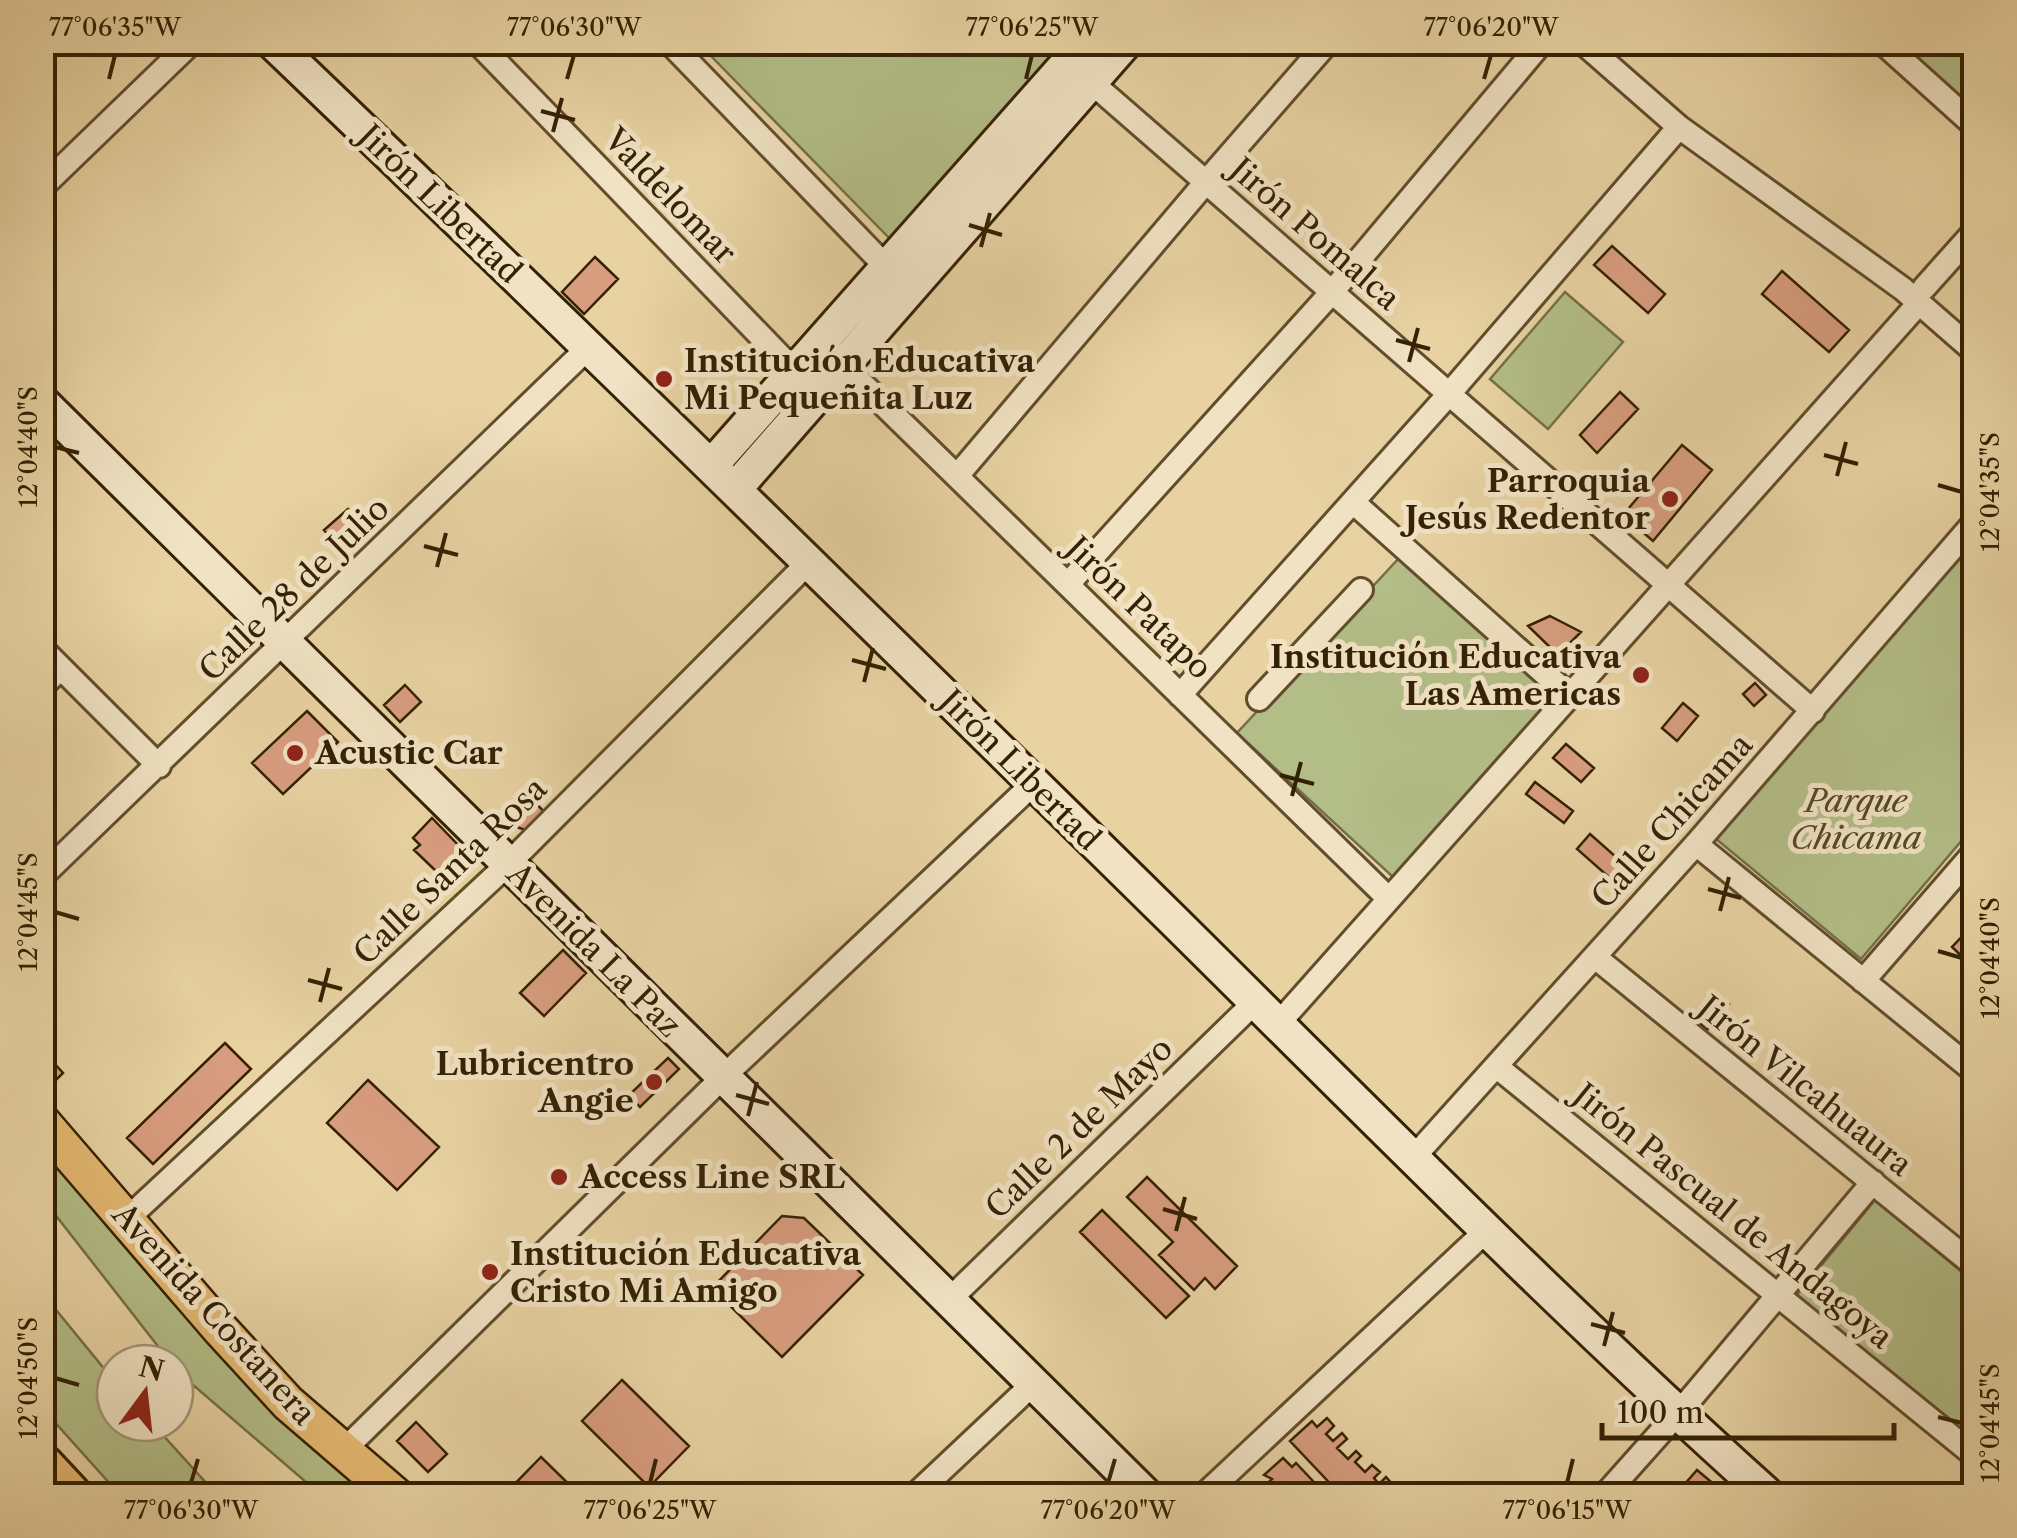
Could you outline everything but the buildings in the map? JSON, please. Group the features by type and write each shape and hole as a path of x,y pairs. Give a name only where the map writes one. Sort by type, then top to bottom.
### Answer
{"highway":[{"path":"42,1466 70,1496"}],"main road":[{"name":"Avenida Costanera","path":"42,1122 276,1389 396,1496"}],"street":[{"path":"42,187 192,42"},
{"name":"Jirón Libertad","path":"272,42 590,346 1487,1230 1676,1413 1769,1496"},
{"name":"Valdelomar","path":"477,42 806,383"},
{"path":"669,42 694,51 898,279"},
{"path":"806,383 843,365 898,279 1086,42"},
{"path":"723,478 898,279 1092,82 1126,42"},
{"path":"957,476 1328,42"},
{"path":"1068,584 1332,292 1542,42"},
{"path":"1582,42 1679,127 1922,296 1974,352"},
{"path":"1882,42 1974,125"},
{"name":"Jirón Pomalca","path":"1092,82 1813,711"},
{"path":"1180,694 1449,394 1679,127"},
{"name":"Calle 2 de Mayo","path":"949,1300 1389,899 1922,296 1974,232"},
{"name":"Calle 28 de Julio","path":"42,876 590,346"},
{"name":"Jirón Patapo","path":"843,365 1389,899"},
{"name":"Avenida La Paz","path":"42,402 1146,1496"},
{"path":"1353,502 1570,696"},
{"name":"Calle Chicama","path":"1414,1158 1696,844 1974,523"},
{"name":"Calle Santa Rosa","path":"127,1219 508,865 810,562"},
{"path":"1259,699 1361,590"},
{"path":"42,649 159,766"},
{"path":"42,686 62,668"},
{"path":"343,1451 723,1077 1034,783"},
{"path":"1696,844 1974,1071"},
{"path":"1863,981 1974,853"},
{"name":"Jirón Vilcahuaura","path":"1594,957 1974,1265"},
{"name":"Jirón Pascual de Andagoya","path":"1496,1066 1974,1455"},
{"path":"1604,1496 1872,1182"},
{"path":"1203,1496 1487,1230"},
{"path":"914,1496 1035,1382"}],"green space":[{"path":"722,42 1062,43 892,241 710,55"},
{"path":"1898,43 1974,43 1974,91 1965,103"},
{"path":"1565,292 1623,342 1548,429 1490,379"},
{"name":"Parque Chicama","path":"1974,539 1974,826 1861,959 1715,838"},
{"path":"1400,557 1556,701 1393,877 1237,733"},
{"path":"42,1150 171,1301 373,1495 321,1495 195,1387 195,1343 155,1343 43,1199"},
{"path":"1875,1200 1974,1282 1974,1439 1797,1295"},
{"path":"43,1294 95,1358 95,1443 170,1443 217,1495 120,1495 43,1409"}],"place":[{"name":"Institución Educativa Mi Pequeñita Luz","path":"664,379"},
{"name":"Parroquia Jesús Redentor","path":"1670,499"},
{"name":"Institución Educativa Las Americas","path":"1641,675"},
{"name":"Acustic Car","path":"295,753"},
{"name":"Lubricentro Angie","path":"654,1082"},
{"name":"Access Line SRL","path":"559,1177"},
{"name":"Institución Educativa Cristo Mi Amigo","path":"490,1272"}]}
